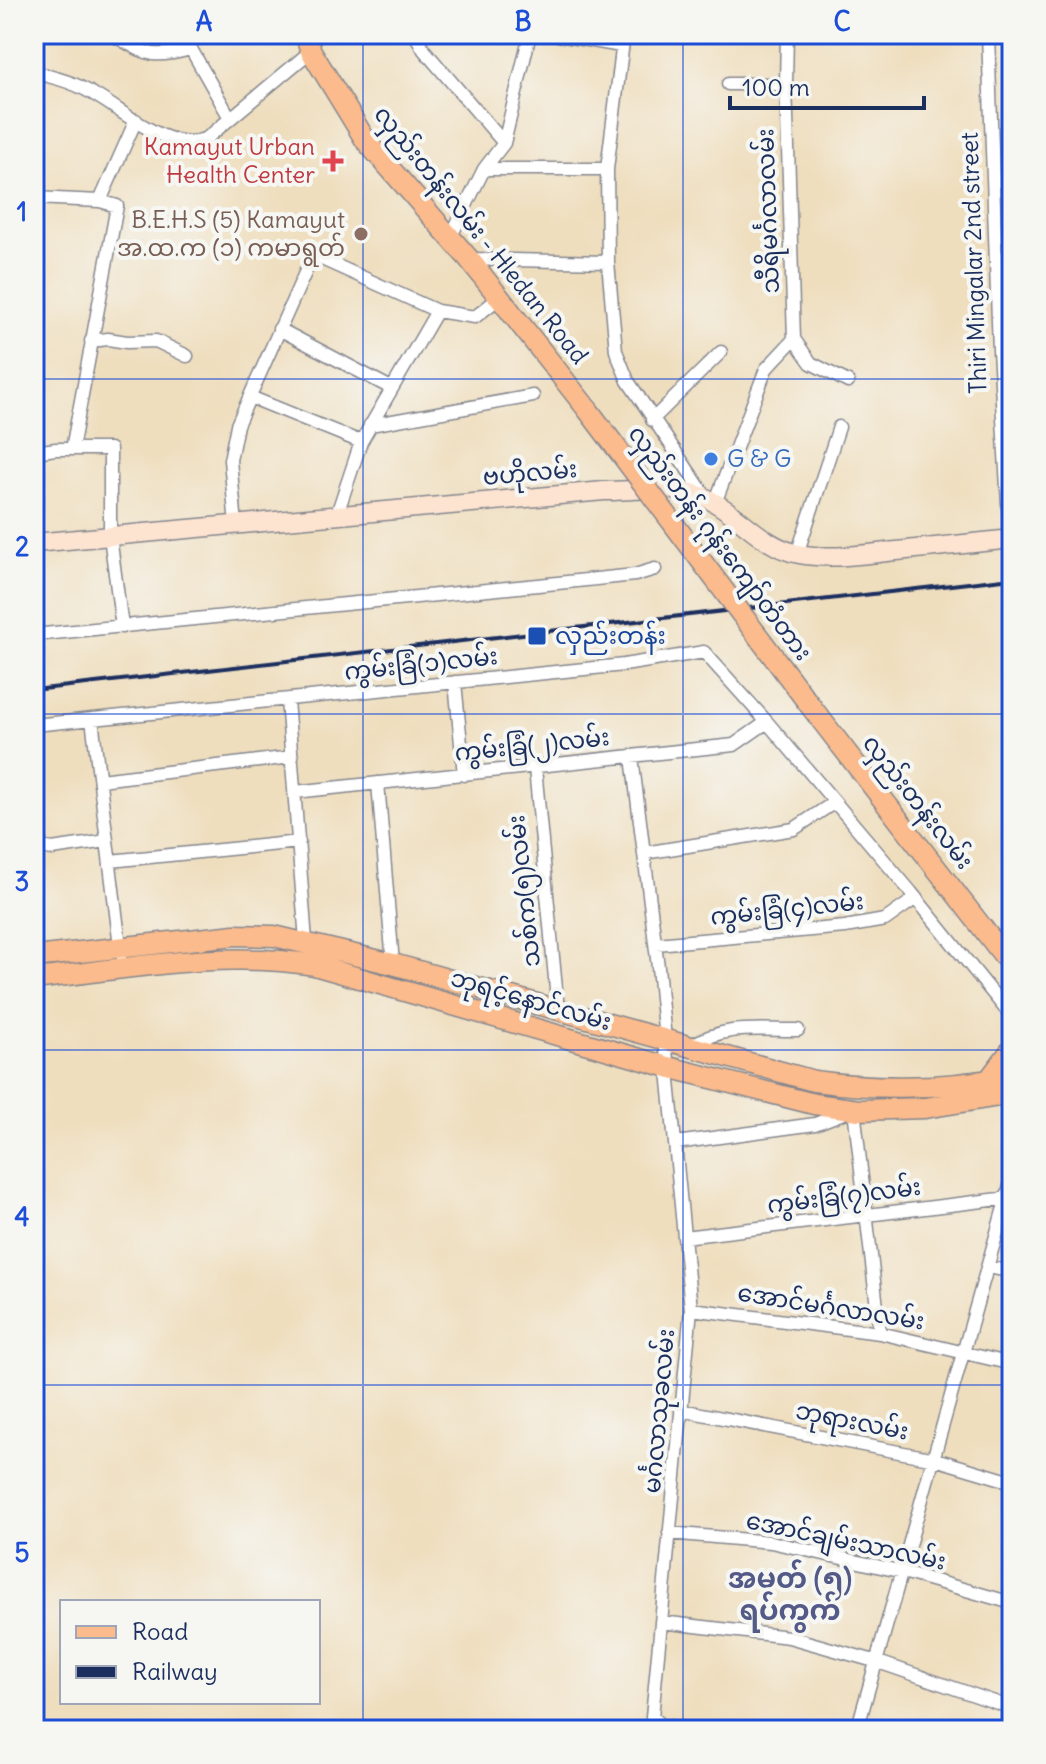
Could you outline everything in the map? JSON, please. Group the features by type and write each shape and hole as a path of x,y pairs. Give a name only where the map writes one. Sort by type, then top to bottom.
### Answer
{"main road":[{"name":"လှည်းတန်းလမ်း - Hledan Road","path":"308,42 366,141 469,259 588,410"},
{"name":"လှည်းတန်း ဂုန်းကျော်တံတား","path":"588,410 812,708"},
{"name":"ဗဟိုလမ်း","path":"34,543 604,491 688,491 732,512 755,534 797,554 844,556 1011,539"},
{"name":"လှည်းတန်းလမ်း","path":"812,708 1012,966"},
{"name":"ဘုရင့်နောင်လမ်း","path":"34,957 235,935 274,936 306,941 388,963 814,1081 919,1088 1012,1076"},
{"name":"ဘုရင့်နောင်လမ်း","path":"34,979 207,961 273,959 314,965 668,1067 814,1104 854,1109 925,1108 1012,1094"},
{"path":"377,984 388,963"},
{"path":"473,1011 479,988"},
{"path":"564,1037 565,1012"},
{"path":"988,1081 1012,1049"}],"street":[{"path":"111,34 150,55 162,57 191,49"},
{"path":"188,34 191,49 230,118"},
{"path":"415,34 424,50 504,143"},
{"path":"450,238 484,169 504,143 530,34"},
{"path":"553,34 622,40 607,169 608,262 616,351 624,374 652,420 710,500"},
{"name":"သီရိမင်္ဂလာလမ်း","path":"787,34 794,339"},
{"name":"Thiri Mingalar 2nd street","path":"988,34 999,350 1011,539"},
{"path":"34,72 82,87 167,139 191,144 207,138 230,118 308,42"},
{"path":"728,84 786,84"},
{"path":"100,201 136,120"},
{"path":"484,169 607,169"},
{"path":"34,198 100,201 117,206 72,449"},
{"path":"236,525 230,460 237,425 315,254 437,311 475,317 499,298"},
{"path":"469,259 608,262"},
{"path":"337,514 361,442 437,311"},
{"path":"279,329 391,388"},
{"path":"710,500 766,369 794,339 811,363 848,382"},
{"path":"91,341 156,341 187,356"},
{"path":"652,420 721,352"},
{"path":"370,425 533,396"},
{"path":"250,397 361,442"},
{"path":"797,554 839,427"},
{"path":"34,452 110,449 110,536 122,627"},
{"path":"34,635 607,578 655,569"},
{"name":"ကွမ်းခြံ(၁)လမ်း","path":"34,725 624,665 704,652 767,722"},
{"path":"455,682 464,775"},
{"path":"287,700 306,941"},
{"path":"92,719 123,970"},
{"name":"ကွမ်းခြံ(၂)လမ်း","path":"295,792 734,745 767,722"},
{"name":"ကွမ်းခြံ(၄)လမ်း","path":"767,722 1012,1017"},
{"path":"100,780 292,757"},
{"name":"မင်္ဂလာသုခလမ်း","path":"632,757 656,944 691,1309 652,1717 662,1725 692,1730"},
{"name":"သစ်က(၅)လမ်း","path":"535,768 565,1012"},
{"path":"378,783 388,963"},
{"path":"644,853 794,829 835,802"},
{"path":"34,828 42,847 52,849 107,841"},
{"path":"110,861 299,842"},
{"name":"ကွမ်းခြံ(၄)လမ်း","path":"656,944 845,927 885,920 916,898"},
{"path":"689,1047 707,1035 736,1029 798,1030"},
{"path":"676,1143 815,1124 854,1109 880,1333"},
{"path":"857,1730 1012,1180"},
{"name":"ကွမ်းခြံ(၇)လမ်း","path":"684,1237 1008,1198"},
{"path":"988,1267 1012,1272"},
{"name":"အောင်မင်္ဂလာလမ်း","path":"691,1309 880,1333 1012,1364"},
{"name":"ဘုရားလမ်း","path":"681,1410 935,1459 1012,1482"},
{"name":"အောင်ချမ်းသာလမ်း","path":"669,1533 771,1542 903,1572 1012,1603"},
{"path":"661,1622 789,1637 878,1662 1012,1708"}],"railway":[{"path":"34,690 1012,578"}],"place":[{"name":"Kamayut Urban Health Center","path":"333,161"},
{"name":"B.E.H.S (5) Kamayut အ.ထ.က (၁) ကမာရွတ်","path":"361,234"},
{"name":"G & G","path":"711,459"},
{"name":"လှည်းတန်း","path":"537,636"}],"district":[{"name":"အမှတ် (၅) ရပ်ကွက်","path":"790,1594"}]}
